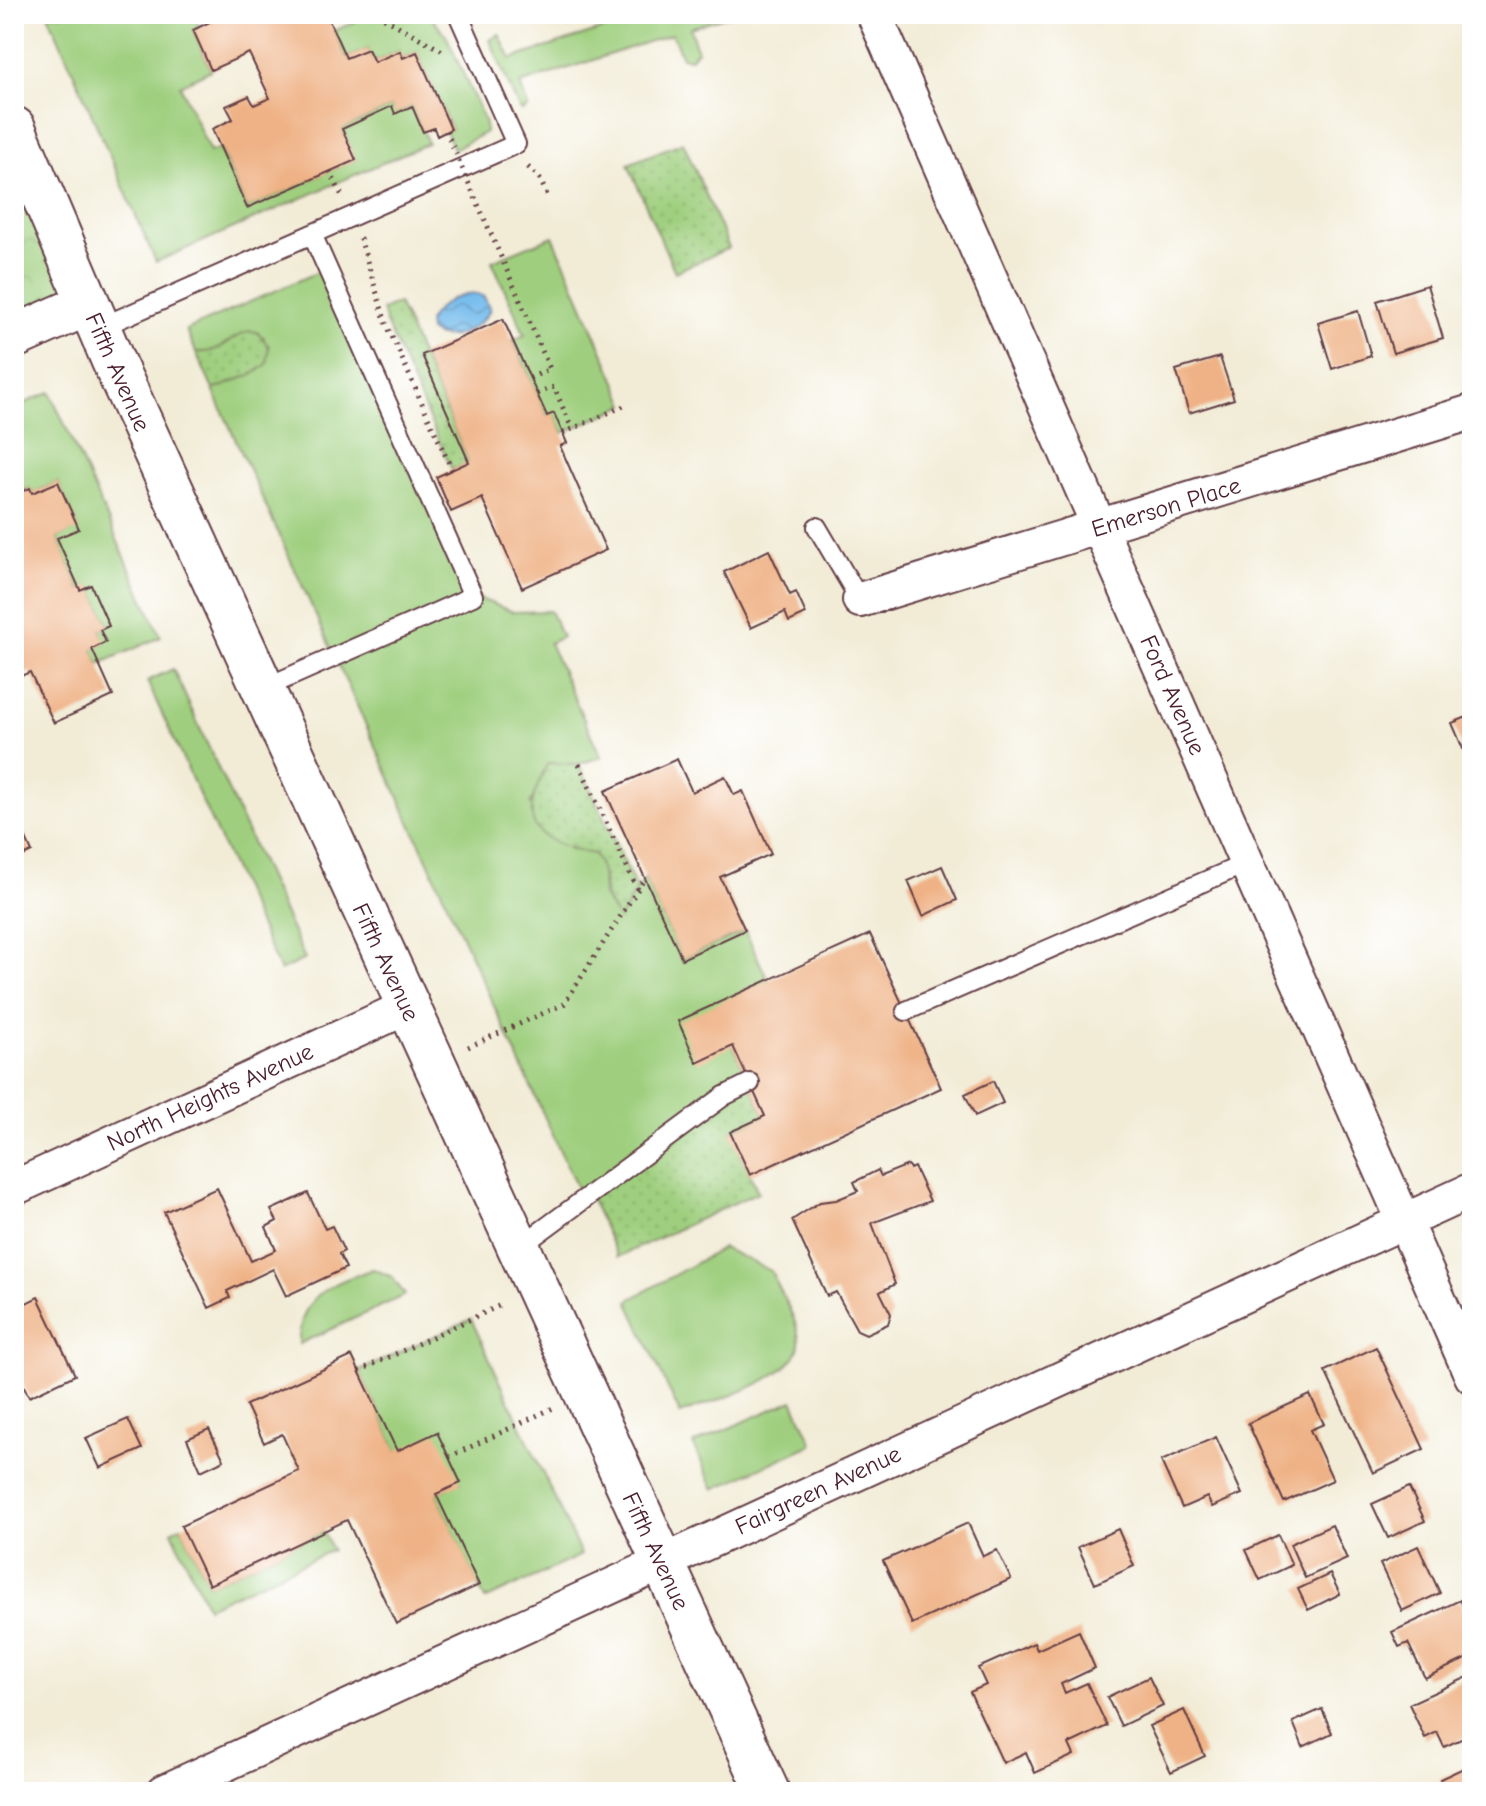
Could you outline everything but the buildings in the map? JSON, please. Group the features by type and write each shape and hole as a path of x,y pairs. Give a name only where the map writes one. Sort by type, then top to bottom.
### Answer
{"street":[{"name":"Ford Avenue","path":"885,17 1100,528 1472,1376"},
{"name":"Fifth Avenue","path":"14,128 94,316 262,689 768,1792"},
{"path":"14,337 94,316"},
{"name":"Emerson Place","path":"860,600 1472,412"},
{"name":"North Heights Avenue","path":"14,1188 407,1007"},
{"name":"Fairgreen Avenue","path":"164,1792 1472,1190"}],"lane":[{"path":"94,316 312,234 516,144 458,14"},
{"path":"262,689 473,596 312,234"},
{"path":"817,527 860,600"},
{"path":"906,1011 1247,863"},
{"path":"518,1248 724,1096 750,1083"}],"path":[{"path":"377,14 486,76"},
{"path":"446,131 550,369 530,378"},
{"path":"506,148 539,177 549,199"},
{"path":"330,171 351,216 386,323 452,470"},
{"path":"537,394 554,387 572,429"},
{"path":"563,433 626,405"},
{"path":"579,764 637,890"},
{"path":"433,1063 564,1004 645,878"},
{"path":"359,1371 536,1288"},
{"path":"449,1457 584,1394"}],"green space":[{"path":"48,14 194,14 199,26 193,30 211,70 180,85 210,152 220,148 247,208 355,160 342,129 392,106 396,113 412,106 428,143 156,262"},
{"path":"372,14 429,14 446,35 484,120 486,132 454,149 446,131 451,129 417,52 403,58 399,51 374,62 368,49 346,58 334,31"},
{"path":"649,14 733,14 690,28 697,50 690,59 682,57 672,34 520,84 528,107 523,111 519,109 490,40 499,34 511,59"},
{"path":"14,128 88,304 14,337"},
{"path":"683,142 729,248 675,272 628,164"},
{"path":"553,236 626,405 563,433 554,414 547,416 513,340 525,335 492,261"},
{"path":"327,268 473,596 513,612 550,611 562,637 549,643 601,757 579,764 548,764 530,804 569,849 594,854 602,869 603,896 619,918 645,878 682,959 745,931 768,980 733,1046 750,1083 583,1201 213,390 260,370 264,337 250,331 219,349 196,352 186,330"},
{"path":"398,303 469,462 452,470 386,323 382,310"},
{"path":"250,331 257,332 269,346 267,364 253,374 213,390 196,352 212,351"},
{"path":"50,392 161,637 99,664 92,649 105,643 100,630 109,625 91,586 80,590 57,538 78,528 58,482 32,493 29,488 14,495 14,408"},
{"path":"173,669 305,959 280,971 147,681"},
{"path":"548,763 579,764 637,890 619,919 608,901 594,854 555,842 535,826 533,801"},
{"path":"750,1083 765,1116 731,1132 758,1192 618,1257 589,1195"},
{"path":"723,1248 771,1271 795,1323 799,1340 796,1354 786,1366 752,1387 680,1414 628,1301"},
{"path":"373,1269 392,1277 405,1295 299,1344 300,1327 311,1303 331,1286"},
{"path":"471,1319 581,1555 485,1600 436,1494 460,1482 397,1451 359,1371"},
{"path":"793,1400 813,1444 714,1489 693,1444"},
{"path":"181,1526 209,1585 323,1531 332,1550 207,1607 172,1531"}],"water":[{"path":"477,294 484,297 490,309 480,323 454,336 445,337 429,331 428,322 443,305 455,297"}]}
